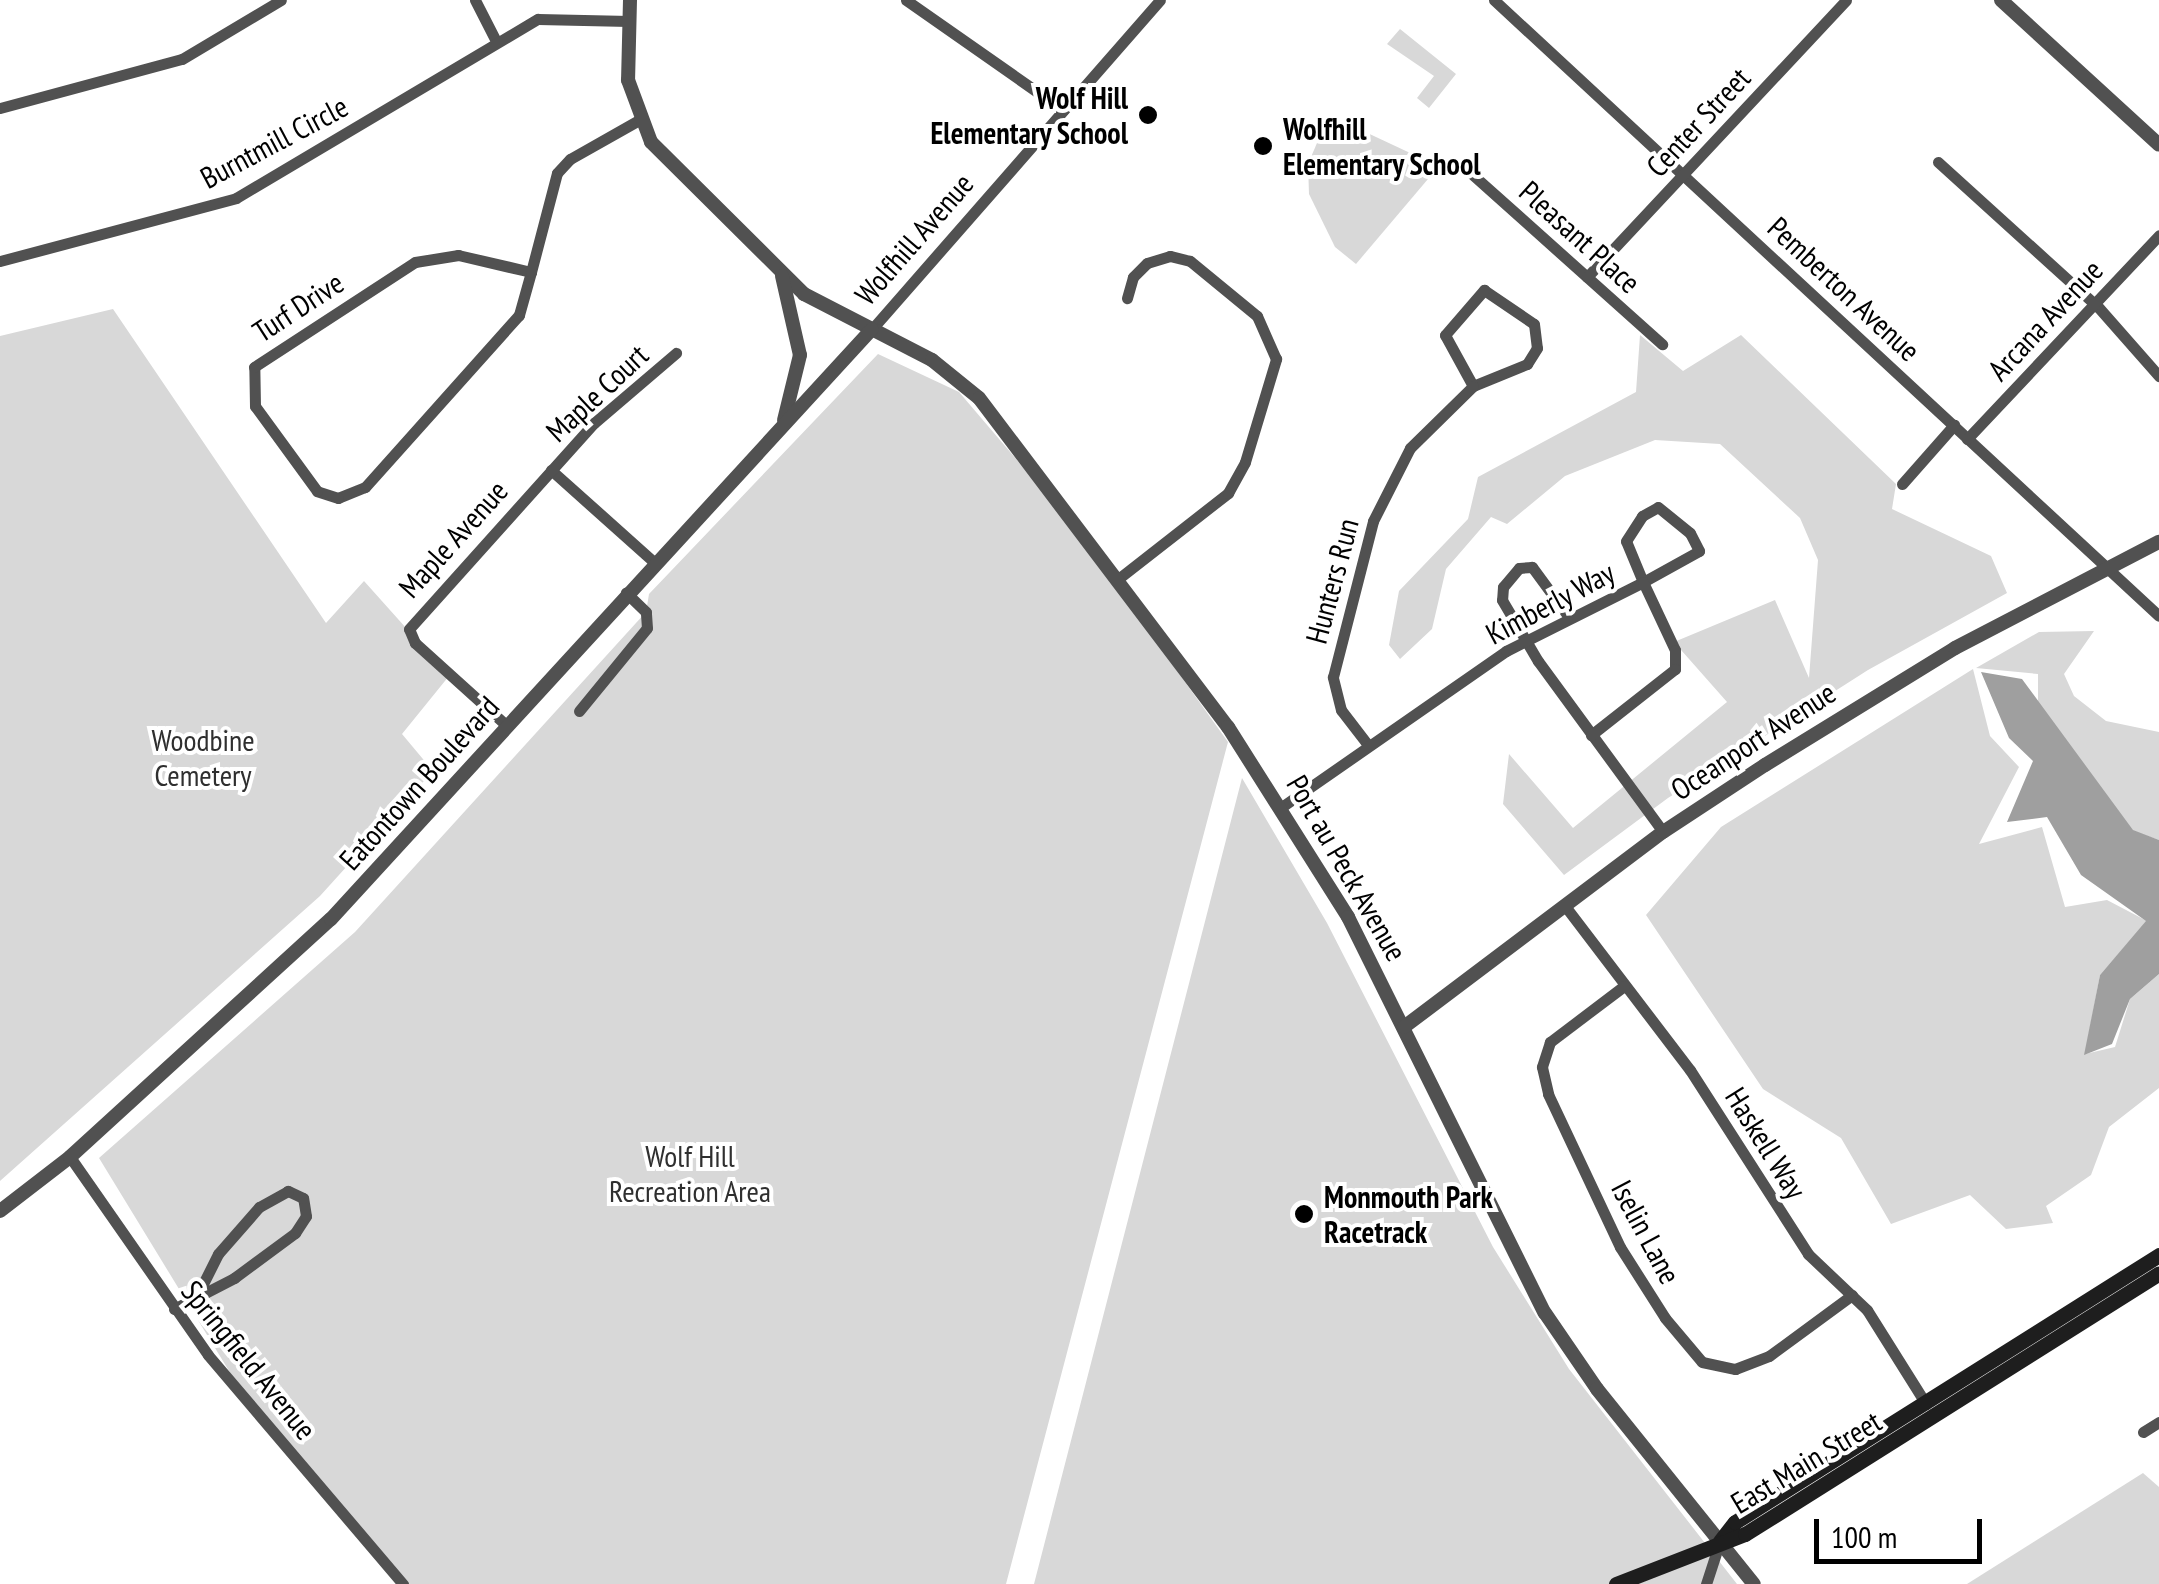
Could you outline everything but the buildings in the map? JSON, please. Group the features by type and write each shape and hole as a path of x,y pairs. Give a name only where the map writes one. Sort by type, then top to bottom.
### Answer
{"main road":[{"name":"East Main Street","path":"1720,1541 1735,1522 2159,1255"},
{"name":"East Main Street","path":"1720,1541 1745,1534 2159,1273"},
{"path":"1616,1584 1720,1541"}],"street":[{"path":"0,108 182,59 281,0"},
{"path":"476,0 496,42"},
{"path":"630,0 628,80 639,120 666,159 782,276 800,355 784,421"},
{"path":"906,0 1063,110"},
{"name":"Wolfhill Avenue","path":"784,421 872,329 1160,0"},
{"name":"Pemberton Avenue","path":"1494,0 2159,616"},
{"name":"Center Street","path":"1587,277 1846,0"},
{"path":"2001,0 2159,145"},
{"name":"Burntmill Circle","path":"0,261 236,198 496,42 545,18 629,21"},
{"name":"Turf Drive","path":"531,272 458,255 422,259 262,358 250,377 255,406 317,491 338,498 359,492 513,323 531,272 557,174 570,159 639,120"},
{"path":"1938,162 2094,304 2159,376"},
{"name":"Pleasant Place","path":"1464,167 1662,344"},
{"name":"Arcana Avenue","path":"1967,438 2159,235"},
{"path":"1118,579 1228,492 1245,462 1276,359 1257,316 1190,261 1170,256 1147,263 1133,277 1128,298"},
{"name":"Port au Peck Avenue","path":"782,276 932,360 979,398 1118,579 1282,806 1404,1028 1546,1313 1754,1584"},
{"name":"Hunters Run","path":"1368,745 1341,710 1334,671 1378,504 1423,432 1473,386 1536,354 1534,324 1489,289 1476,295 1446,335 1473,386"},
{"name":"Maple Court","path":"552,470 611,407 676,352"},
{"name":"Eatontown Boulevard","path":"0,1211 70,1157 331,919 784,421"},
{"path":"1902,484 1954,425"},
{"path":"552,470 654,562"},
{"name":"Maple Avenue","path":"507,726 414,643 409,629 552,470"},
{"path":"1658,507 1690,532 1700,551 1644,582 1627,535 1658,507"},
{"name":"Oceanport Avenue","path":"1404,1028 1663,832 1892,685 2159,542"},
{"path":"1568,616 1542,576 1519,568 1500,594 1525,640 1663,832"},
{"name":"Kimberly Way","path":"1282,806 1525,640 1644,582 1677,660 1672,674 1591,736"},
{"path":"579,711 647,628 646,612 626,594"},
{"name":"Haskell Way","path":"1565,906 1690,1070 1808,1254 1852,1295 1926,1404"},
{"name":"Iselin Lane","path":"1624,986 1550,1042 1542,1067 1548,1094 1620,1247 1665,1318 1702,1362 1735,1368 1793,1341 1852,1295"},
{"name":"Springfield Avenue","path":"70,1157 174,1309 403,1584"},
{"path":"174,1309 199,1292 234,1278 295,1232 306,1216 304,1198 288,1191 258,1208 218,1254 199,1292"},
{"path":"2143,1432 2159,1422"},
{"path":"1706,1584 1720,1541"}],"green space":[{"path":"1400,29 1456,74 1429,108 1417,98 1434,76 1387,44"},
{"path":"1329,115 1423,159 1428,179 1356,264 1335,247 1309,194 1308,164"},
{"name":"Woodbine Cemetery","path":"113,309 326,623 364,581 449,676 402,734 433,771 320,896 0,1181 0,336"},
{"path":"1640,335 1683,371 1741,335 1896,484 1892,509 1991,556 2007,593 1868,670 1668,798 1564,875 1503,804 1509,754 1573,828 1727,702 1674,642 1775,600 1809,678 1818,560 1800,518 1720,444 1655,440 1565,476 1507,524 1491,517 1446,569 1432,629 1400,659 1389,645 1399,591 1468,519 1478,477 1636,392"},
{"name":"Wolf Hill Recreation Area","path":"878,354 959,392 1074,527 1228,742 1006,1584 407,1584 248,1402 99,1158 355,932 646,612 649,594"},
{"path":"2094,631 2064,674 2074,696 2106,721 2159,732 2159,840 2133,831 2038,702 2038,674 1976,668 2039,632"},
{"path":"1973,669 1990,736 2019,767 1979,844 2042,827 2065,907 2107,900 2147,921 2100,975 2085,1054 2115,1047 2130,999 2159,974 2159,1088 2109,1127 2091,1175 2046,1206 2053,1223 2006,1229 1970,1195 1891,1224 1841,1138 1763,1089 1646,915 1721,827"},
{"name":"Monmouth Park Racetrack","path":"1242,778 1327,923 1493,1247 1569,1369 1737,1584 1034,1584"},
{"path":"2143,1473 2159,1487 2159,1584 1967,1584"}],"shaded area":[{"path":"1981,672 2022,679 2133,830 2159,840 2159,974 2130,999 2112,1044 2084,1055 2100,975 2146,921 2081,875 2047,817 2007,822 2033,761 2009,738"}],"place":[{"name":"Wolf Hill Elementary School","path":"1148,115"},
{"name":"Wolfhill Elementary School","path":"1263,146"},
{"name":"Monmouth Park Racetrack","path":"1304,1214"}]}
